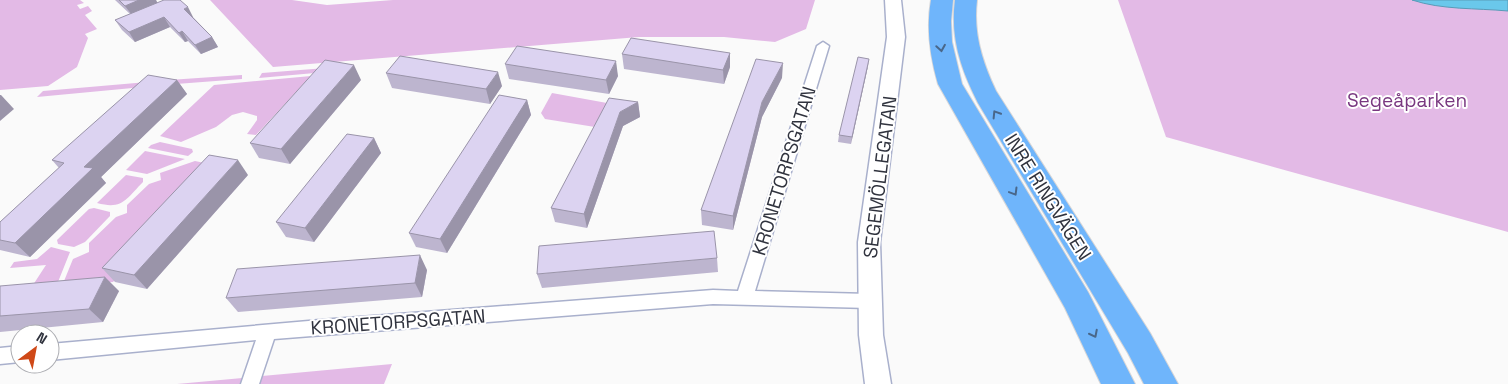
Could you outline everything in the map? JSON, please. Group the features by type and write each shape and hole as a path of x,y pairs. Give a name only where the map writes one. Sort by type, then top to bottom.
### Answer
{"highway":[{"name":"INRE RINGVÄGEN","path":"942,0 939,24 940,45 950,84 1077,301 1118,384"},
{"name":"INRE RINGVÄGEN","path":"966,0 964,22 966,41 978,80 990,104 1139,343 1161,384"}],"street":[{"name":"SEGEMÖLLEGATAN","path":"878,384 871,335 869,242 896,37 893,0"},
{"name":"KRONETORPSGATAN","path":"745,296 822,46"},
{"name":"KRONETORPSGATAN","path":"60,351 267,332 713,297 745,296 869,301"},
{"path":"250,384 267,332"}],"green space":[{"path":"0,0 80,0 84,3 77,5 80,9 88,6 92,11 85,15 97,29 85,34 88,38 77,67 48,86 0,90"},
{"path":"210,0 292,0 327,5 393,0 815,0 806,29 775,42 724,37 639,37 273,67"},
{"name":"Segeåparken","path":"1118,0 1508,0 1508,232 1166,137"},
{"path":"326,68 326,72 259,78 262,73"},
{"path":"242,75 242,79 163,85 169,80"},
{"path":"311,76 256,135 247,134 257,120 257,116 243,112 232,115 216,127 181,142 160,136 214,85"},
{"path":"159,81 154,86 37,97 43,91"},
{"path":"552,93 607,103 595,127 545,119 541,113"},
{"path":"160,142 192,149 193,152 188,156 148,148"},
{"path":"145,151 185,159 147,174 126,170"},
{"path":"195,161 219,166 113,282 62,286 73,259 89,252 89,243 116,217 127,213 127,205 149,184 161,180 160,173"},
{"path":"126,175 143,178 143,182 123,202 113,205 97,203"},
{"path":"94,208 110,212 110,216 85,242 74,247 58,244 57,240 89,209"},
{"path":"51,247 70,252 56,287 31,288 46,265 10,268 14,262 37,259"},
{"path":"392,364 384,384 177,384"}],"water":[{"path":"1412,0 1508,0 1508,11 1435,6"}],"building":[{"path":"119,0 139,0 125,6"},
{"path":"164,0 180,0 188,7 184,9 212,37 195,45 182,31 179,33 164,17 129,32 115,20"},
{"path":"631,38 730,53 723,70 622,54"},
{"path":"517,46 616,61 606,80 505,64"},
{"path":"400,56 498,72 486,89 386,73"},
{"path":"858,57 869,59 852,137 839,135"},
{"path":"756,59 783,63 762,102 733,216 701,210"},
{"path":"325,60 354,65 281,149 250,143"},
{"path":"148,75 177,80 84,167 93,168 15,243 0,240 0,222 64,163 52,160"},
{"path":"499,95 527,100 440,239 409,233"},
{"path":"609,98 638,102 620,112 584,214 551,208"},
{"path":"347,134 374,138 305,228 276,222"},
{"path":"209,155 238,160 134,275 102,268"},
{"path":"714,231 717,258 537,274 539,246"},
{"path":"420,255 415,283 226,298 237,269"},
{"path":"105,277 89,309 0,316 0,286"}]}
